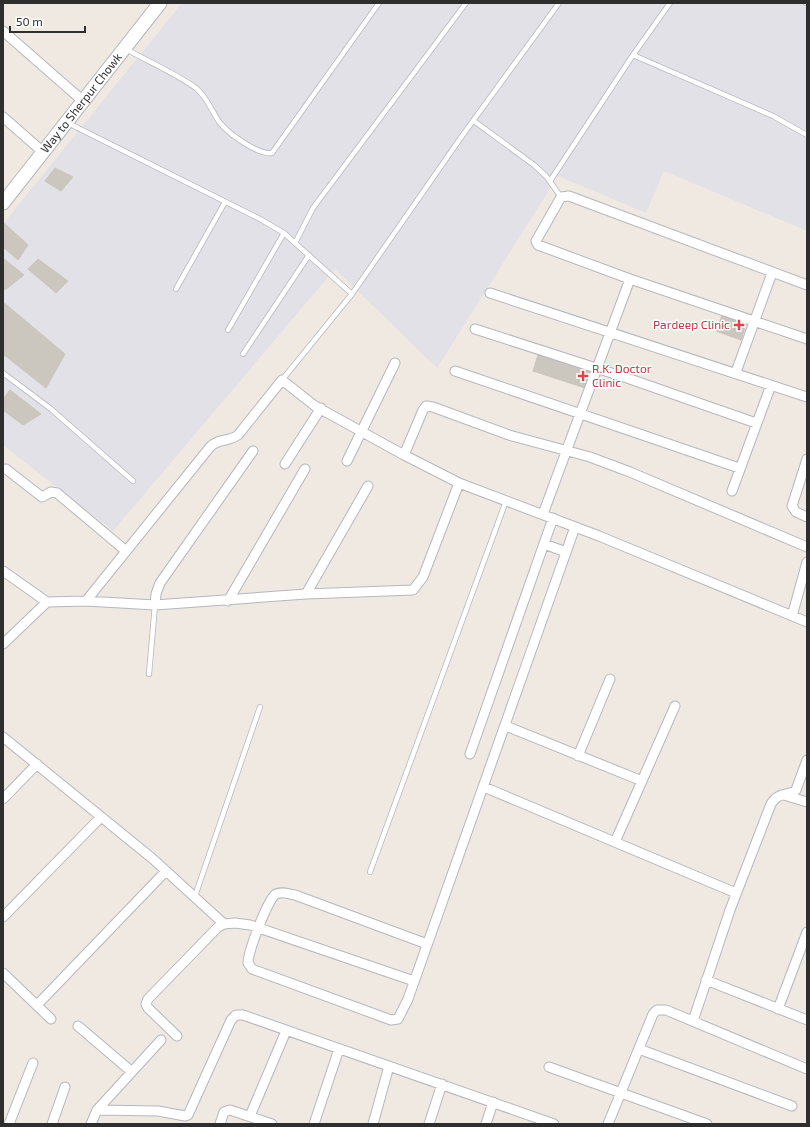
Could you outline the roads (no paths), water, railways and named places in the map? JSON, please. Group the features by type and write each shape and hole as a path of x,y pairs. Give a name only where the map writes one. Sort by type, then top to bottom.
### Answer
{"street":[{"name":"Way to Sherpur Chowk","path":"3,203 160,3"},
{"path":"3,31 83,101"},
{"path":"3,117 43,152"},
{"path":"807,285 569,196 561,197 536,241 536,244 630,279 807,339"},
{"path":"736,372 772,273"},
{"path":"543,514 598,368 609,332 630,279"},
{"path":"490,293 736,372 807,397"},
{"path":"475,329 598,368 756,423"},
{"path":"347,461 395,363"},
{"path":"455,372 739,468"},
{"path":"86,601 210,447 216,441 230,440 238,435 282,380 320,408 404,455 459,483 543,514 807,622"},
{"path":"732,491 739,468 771,385"},
{"path":"404,455 423,410 428,406 509,435 590,457 660,484 807,547"},
{"path":"285,464 320,408"},
{"path":"155,605 156,594 160,583 252,451"},
{"path":"807,459 792,506 796,512 807,517"},
{"path":"6,469 42,497 51,492 57,493 126,551"},
{"path":"228,601 305,469"},
{"path":"3,571 47,602 86,601 155,605 228,601 306,594 413,590 423,577 459,483"},
{"path":"306,594 368,486"},
{"path":"470,754 553,518"},
{"path":"427,944 294,895 280,892 275,894 271,899 259,928 248,963 252,969 391,1020 398,1019 401,1016 506,726 575,527"},
{"path":"544,544 566,552"},
{"path":"792,616 807,562"},
{"path":"3,644 47,602"},
{"path":"578,756 610,679"},
{"path":"615,842 675,706"},
{"path":"506,726 642,781"},
{"path":"3,737 166,871 224,924"},
{"path":"693,1021 736,894 770,804 781,794 791,793 796,790 807,763"},
{"path":"3,799 37,764"},
{"path":"484,787 736,894"},
{"path":"781,794 807,802"},
{"path":"3,917 101,817"},
{"path":"37,1005 166,871"},
{"path":"177,1036 146,1006 148,999 218,927 224,924 235,923 259,928 414,981"},
{"path":"778,1009 807,932"},
{"path":"3,973 51,1019"},
{"path":"706,980 807,1020"},
{"path":"608,1124 657,1010 666,1010 807,1069"},
{"path":"97,1110 158,1111 184,1116 188,1115 233,1016 243,1015 493,1102 547,1123"},
{"path":"78,1026 132,1072"},
{"path":"250,1116 286,1031"},
{"path":"91,1124 97,1110 161,1040"},
{"path":"314,1124 339,1049"},
{"path":"639,1049 792,1106"},
{"path":"9,1124 33,1063"},
{"path":"373,1124 389,1066"},
{"path":"550,1067 706,1124"},
{"path":"429,1124 442,1084"},
{"path":"52,1124 65,1087"},
{"path":"486,1124 493,1102"},
{"path":"220,1124 224,1112 227,1110 272,1124"}],"lane":[{"path":"125,48 196,88 221,124 234,135 261,152 267,154 272,153 379,3"},
{"path":"295,243 313,208 466,3"},
{"path":"282,380 352,294 559,3"},
{"path":"550,181 633,55 670,3"},
{"path":"633,55 773,116 807,135"},
{"path":"474,121 534,165 550,181 561,197"},
{"path":"67,122 225,202 284,234 352,294"},
{"path":"176,289 225,202"},
{"path":"228,330 284,234"},
{"path":"243,354 309,255"},
{"path":"3,373 51,409 134,481"},
{"path":"370,872 506,501"},
{"path":"149,674 155,605"},
{"path":"195,896 260,707"}],"place":[{"name":"Pardeep Clinic","path":"739,325"},
{"name":"R.K. Doctor Clinic","path":"583,376"}]}
